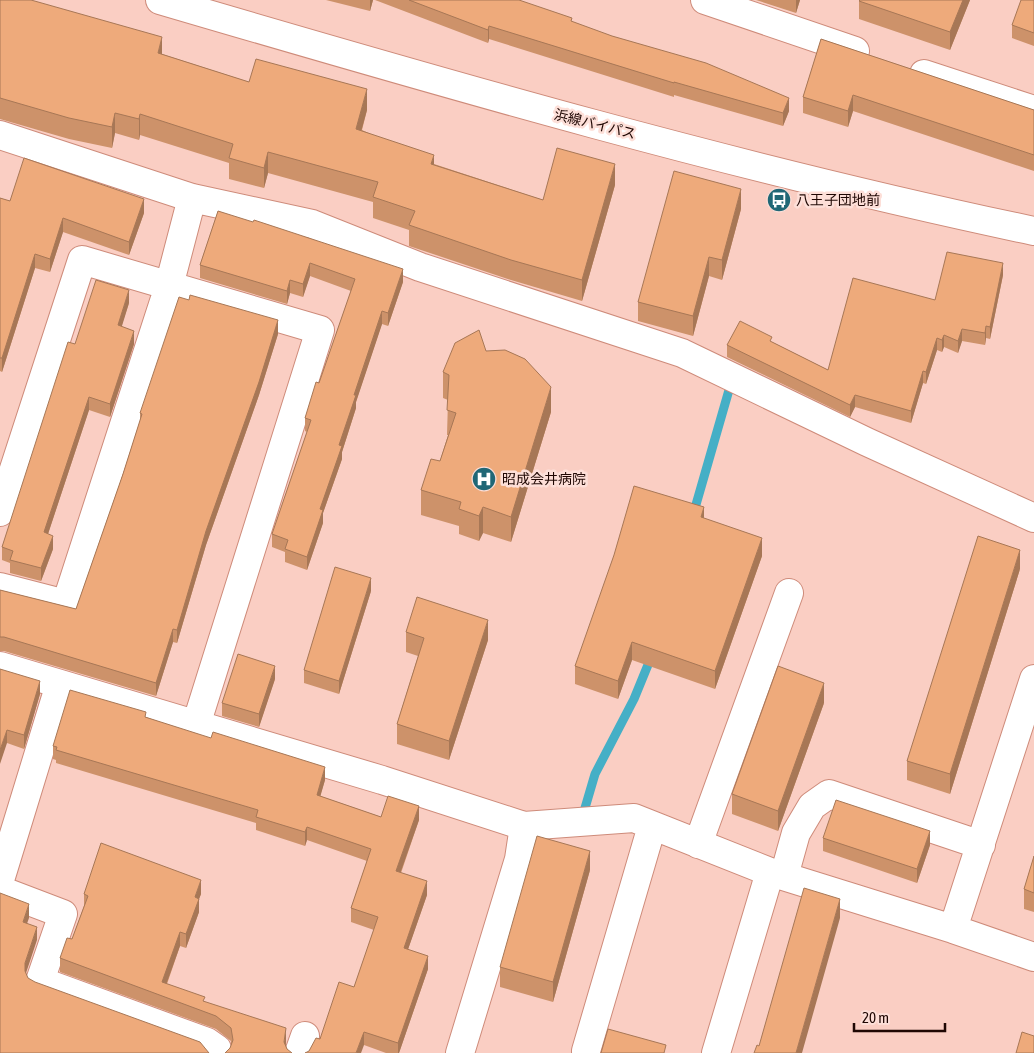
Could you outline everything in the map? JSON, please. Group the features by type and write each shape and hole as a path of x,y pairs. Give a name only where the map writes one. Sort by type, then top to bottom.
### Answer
{"main road":[{"name":"浜線バイパス","path":"160,0 497,99 900,203 1034,231"},
{"path":"705,0 1034,110"},
{"path":"0,135 192,198 312,224 420,267 682,353 867,442 1034,518"},
{"path":"0,587 66,604 169,286 192,198"},
{"path":"0,512 82,260 320,330 196,725"},
{"path":"698,844 789,593"},
{"path":"0,666 382,780 524,826 634,818 777,874 1034,956"},
{"path":"953,929 1034,678"},
{"path":"0,880 60,684"},
{"path":"716,1053 777,874 796,833 812,806 829,794 981,845"},
{"path":"460,1053 519,860 524,826"},
{"path":"586,1051 652,826"},
{"path":"0,890 63,914 40,981 207,1042 217,1049 217,1053"}],"building":[{"path":"0,0 31,0 162,37 158,53 249,82 256,59 367,89 356,129 434,155 431,164 543,200 557,148 615,164 582,280 511,260 409,225 415,211 373,197 378,182 268,152 264,168 229,158 233,144 140,114 139,119 115,113 112,127 69,118 0,98"},
{"path":"409,0 519,0 572,18 571,21 612,36 706,63 789,98 783,113 674,83 489,26 488,30"},
{"path":"860,0 963,0 950,32"},
{"path":"1021,0 1034,0 1034,33 1012,25"},
{"path":"821,39 1034,110 1034,155 853,95 848,111 803,97"},
{"path":"24,158 144,199 129,242 63,218 50,259 35,254 2,358 0,358 0,198 10,201"},
{"path":"674,171 741,189 722,260 709,257 693,316 638,302"},
{"path":"218,211 253,222 254,220 403,269 388,313 382,311 354,395 356,395 339,445 342,446 320,509 323,510 307,557 285,549 288,540 272,534 311,420 305,418 316,382 319,383 355,279 310,263 303,284 290,280 287,291 200,265"},
{"path":"947,252 1003,263 990,327 986,326 985,333 962,329 958,341 944,335 942,340 937,338 926,372 923,371 911,411 855,395 850,405 727,345 740,321 772,337 770,341 828,370 853,278 935,300"},
{"path":"96,280 129,290 118,325 134,331 110,404 89,397 44,532 53,536 41,568 10,560 13,551 2,547 68,342 75,344"},
{"path":"190,295 278,320 259,382 206,531 177,630 173,629 156,683 0,637 0,590 76,609 123,474 142,414 140,413 179,297 189,300"},
{"path":"479,330 486,351 505,350 525,359 551,387 511,517 483,507 479,516 459,509 461,502 421,490 431,459 440,461 456,413 447,410 449,375 443,372 455,343"},
{"path":"634,486 704,507 701,517 762,538 715,671 632,642 618,681 575,666 614,555"},
{"path":"978,536 1020,550 950,774 907,761"},
{"path":"335,567 371,578 339,681 304,670"},
{"path":"417,597 488,620 449,741 397,724 424,638 406,632"},
{"path":"238,654 275,666 259,714 222,703"},
{"path":"778,666 824,683 778,811 732,794"},
{"path":"0,669 40,681 24,735 7,730 0,750"},
{"path":"70,690 146,712 145,717 211,738 213,732 325,767 317,795 381,817 388,796 419,806 396,871 427,881 404,948 428,956 398,1043 364,1032 356,1053 305,1053 309,1051 316,1038 320,1039 339,982 354,987 378,917 351,908 371,849 307,827 305,832 256,817 258,810 56,750 57,747 53,746"},
{"path":"836,800 930,831 917,869 823,838"},
{"path":"537,836 590,851 553,982 500,967"},
{"path":"101,843 201,880 195,897 199,899 186,934 180,932 162,982 205,997 203,1001 286,1028 284,1042 287,1049 292,1053 225,1053 230,1048 233,1040 231,1028 216,1016 60,958 67,938 72,939 88,896 84,894"},
{"path":"1034,856 1034,893 1024,889"},
{"path":"804,888 840,899 796,1053 754,1053 757,1045 759,1046"},
{"path":"0,893 29,904 23,922 37,927 25,963 25,971 28,978 200,1042 209,1053 0,1053"},
{"path":"608,1029 666,1045 664,1053 601,1053"},
{"path":"1022,1032 1034,1036 1034,1053 1016,1053"}],"waterway":[{"path":"693,515 729,390"},
{"path":"585,808 595,774 634,699 652,655"}],"place":[{"name":"八王子団地前","path":"779,200"},
{"name":"昭成会井病院","path":"484,479"}]}
